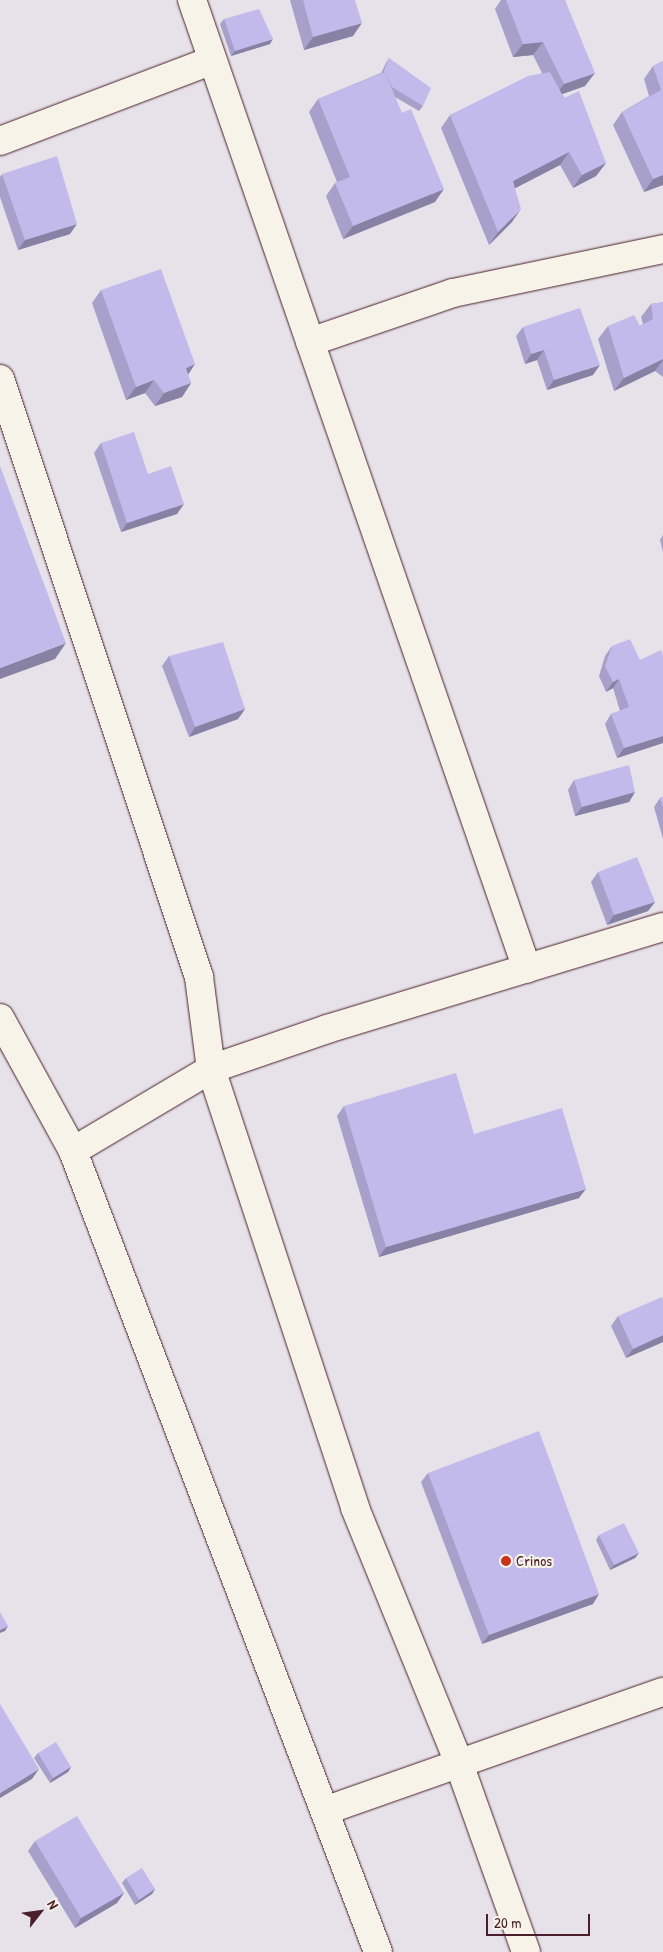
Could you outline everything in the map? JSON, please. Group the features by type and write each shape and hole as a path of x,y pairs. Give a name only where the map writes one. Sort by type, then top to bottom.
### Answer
{"street":[{"path":"192,0 211,61 527,969"},
{"path":"0,141 211,61"},
{"path":"310,342 454,293 663,249"},
{"path":"0,379 199,977 211,1069 355,1508 458,1761 526,1952"},
{"path":"73,1152 211,1069 663,927"},
{"path":"0,1018 73,1152 327,1810 378,1952"},
{"path":"327,1810 458,1761 663,1692"}],"building":[{"path":"303,0 355,0 362,23 313,37"},
{"path":"506,0 565,0 595,73 564,84 543,42 523,44"},
{"path":"259,9 273,39 235,51 224,19"},
{"path":"389,58 431,88 423,106 392,87 385,72 383,73"},
{"path":"663,61 663,175 653,179 622,112 661,90 653,66"},
{"path":"385,72 402,113 411,109 444,189 353,226 335,183 350,177 318,99"},
{"path":"550,72 564,98 579,91 606,163 582,175 569,152 513,181 521,209 498,232 450,115 528,76"},
{"path":"57,156 77,224 25,240 2,174"},
{"path":"161,269 195,364 186,368 191,383 164,393 154,380 136,387 101,290"},
{"path":"663,302 663,359 624,378 608,326 634,315 640,326 653,319 651,304"},
{"path":"580,308 600,365 554,380 544,350 531,354 523,327"},
{"path":"134,432 148,474 171,466 184,504 127,523 101,443"},
{"path":"0,466 66,643 0,668"},
{"path":"630,639 640,660 661,650 663,656 663,736 624,748 611,714 629,707 619,679 613,682 605,666 612,646"},
{"path":"223,642 245,709 195,727 169,656"},
{"path":"629,765 635,792 582,807 574,780"},
{"path":"637,857 655,902 614,915 598,872"},
{"path":"456,1073 474,1134 562,1108 586,1189 386,1247 344,1106"},
{"path":"662,1297 663,1335 633,1349 618,1316"},
{"path":"539,1431 599,1594 489,1635 428,1473"},
{"path":"624,1523 639,1553 614,1565 599,1535"},
{"path":"0,1612 8,1626 0,1630"},
{"path":"0,1704 39,1769 0,1793"},
{"path":"56,1742 71,1767 53,1778 38,1753"},
{"path":"77,1816 124,1893 81,1918 35,1841"},
{"path":"142,1868 155,1889 139,1900 126,1878"}],"place":[{"name":"Crinos","path":"506,1561"}]}
